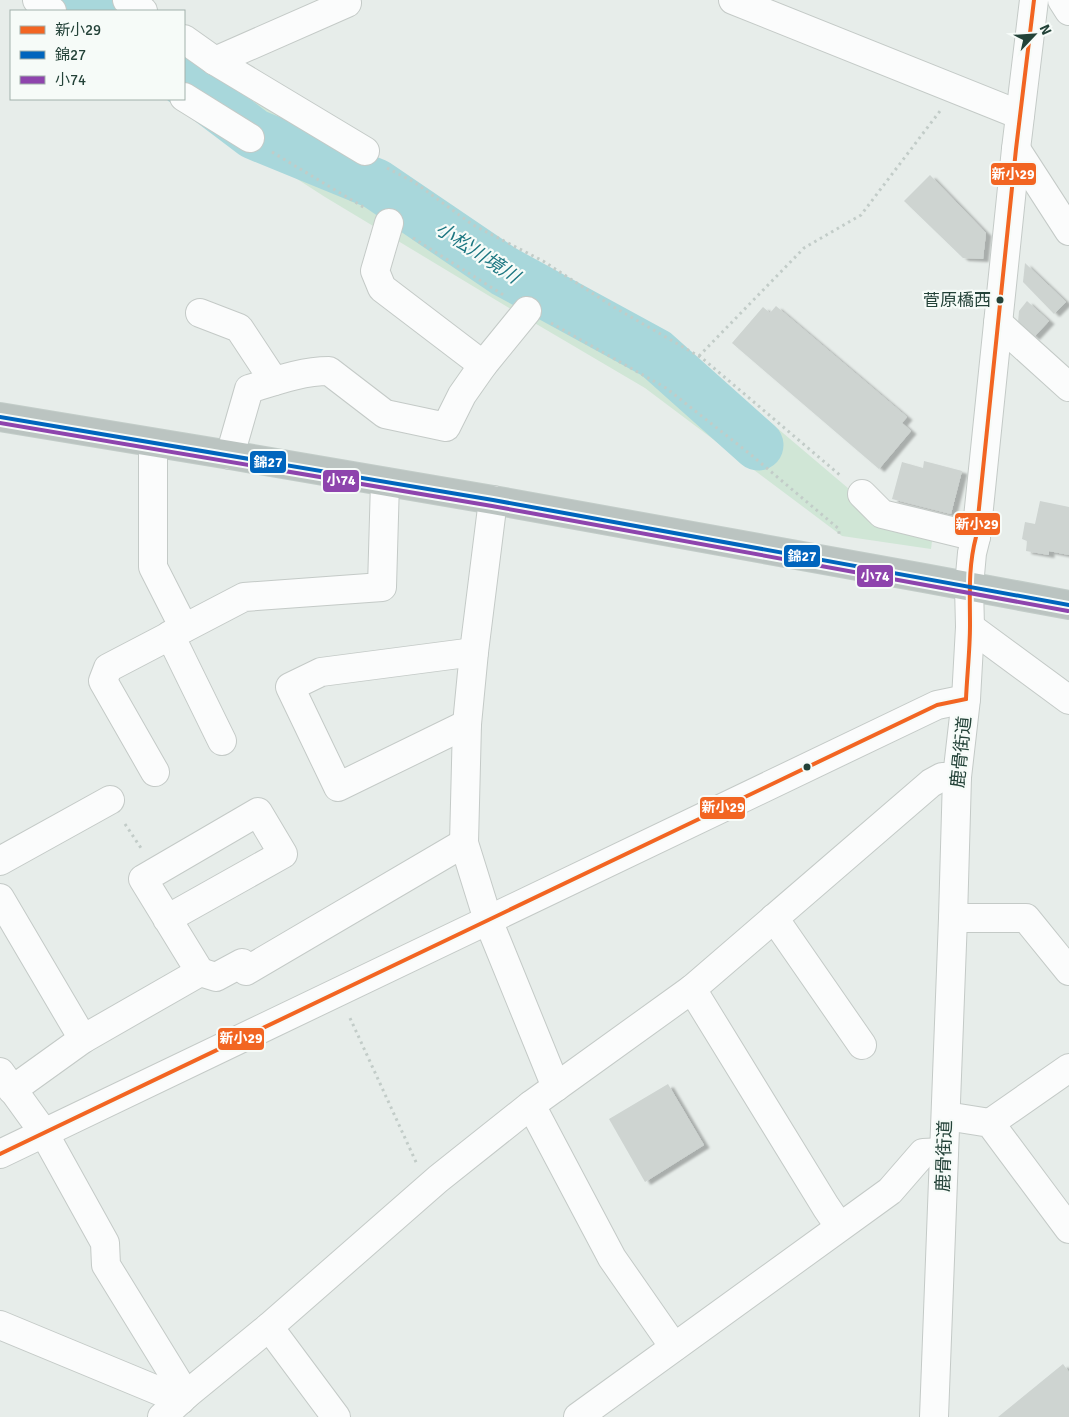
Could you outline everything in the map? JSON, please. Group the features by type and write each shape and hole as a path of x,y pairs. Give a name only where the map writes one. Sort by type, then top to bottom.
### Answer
{"highway":[{"path":"0,417 230,454 493,500 969,586 1069,606"}],"street":[{"path":"37,0 51,10"},
{"path":"215,61 347,3 346,0"},
{"path":"733,0 1020,115"},
{"name":"鹿骨街道","path":"934,1417 953,918 956,777 966,700 970,627 969,586 972,553 976,537 1016,149 1034,0"},
{"path":"1062,0 1069,10"},
{"path":"185,40 215,61 365,151"},
{"path":"185,98 250,138"},
{"path":"1016,149 1069,231"},
{"path":"390,223 375,271 382,288 483,365"},
{"path":"230,454 249,389 318,371 329,371 385,414 446,427 462,395 483,365 528,310"},
{"path":"200,312 239,328 274,381"},
{"path":"998,323 1069,387"},
{"path":"153,443 153,567 222,740"},
{"path":"155,772 103,681 108,668 244,596 382,586 384,482"},
{"path":"862,494 882,514 976,537"},
{"path":"493,500 467,724 464,843 488,920 556,1086"},
{"path":"970,627 1069,700"},
{"path":"467,724 338,787 290,687 321,672 474,652"},
{"path":"0,1154 937,705 966,700"},
{"path":"176,1404 269,1327 438,1179 531,1104 692,989 931,783 942,777 956,777"},
{"path":"0,861 110,800"},
{"path":"168,919 283,854 258,812 143,879 200,972 216,977 242,963 246,971 464,843"},
{"path":"0,898 83,1039"},
{"path":"774,918 862,1045"},
{"path":"953,918 1026,918 1069,971"},
{"path":"176,1404 106,1265 105,1243 44,1132 6,1081 200,972"},
{"path":"692,989 839,1226"},
{"path":"946,1116 990,1122 1069,1068"},
{"path":"531,1104 612,1258 674,1347"},
{"path":"990,1122 1069,1229"},
{"path":"578,1417 839,1226 890,1191 923,1154 944,1152"},
{"path":"0,1326 176,1404"},
{"path":"269,1327 336,1417"}],"path":[{"path":"699,356 804,248 861,215 957,89"},
{"path":"250,138 528,310 666,388 750,454 839,529 839,563"},
{"path":"365,151 370,160 414,182 473,225 543,261 612,306 699,356 862,494"},
{"path":"110,800 156,871"},
{"path":"337,993 416,1163 438,1179"}],"green space":[{"path":"33,0 118,0 133,10 45,10"},
{"path":"185,48 277,115 410,186 507,252 671,338 888,522 933,533 931,549 842,536 645,388 325,197 175,100 185,100"}],"building":[{"path":"930,175 986,233 983,259 963,258 904,201"},
{"path":"1025,263 1066,302 1054,314 1023,282"},
{"path":"1027,301 1049,321 1034,337 1018,323 1019,311"},
{"path":"776,306 907,417 902,423 911,431 879,469 732,343 763,307 770,313"},
{"path":"924,461 962,471 951,514 892,499 902,462 923,468"},
{"path":"1040,501 1069,507 1069,555 1049,551 1049,555 1026,551 1027,541 1022,539 1025,522 1035,524"},
{"path":"668,1084 704,1145 645,1182 609,1119"},
{"path":"1063,1364 1069,1372 1069,1417 998,1417"}],"waterway":[{"name":"小松川境川","path":"77,0 89,10"},
{"name":"小松川境川","path":"185,82 254,134 376,184 504,271 656,354 758,445"}],"transit line":[{"name":"新小29","path":"966,699 973,548 976,537 1016,149 1034,0"},
{"name":"錦27","path":"0,417 493,500 1069,605"},
{"name":"小74","path":"0,423 492,506 1068,611"},
{"name":"新小29","path":"0,1154 937,705 966,699"}],"place":[{"name":"菅原橋西","path":"1000,300"}]}
